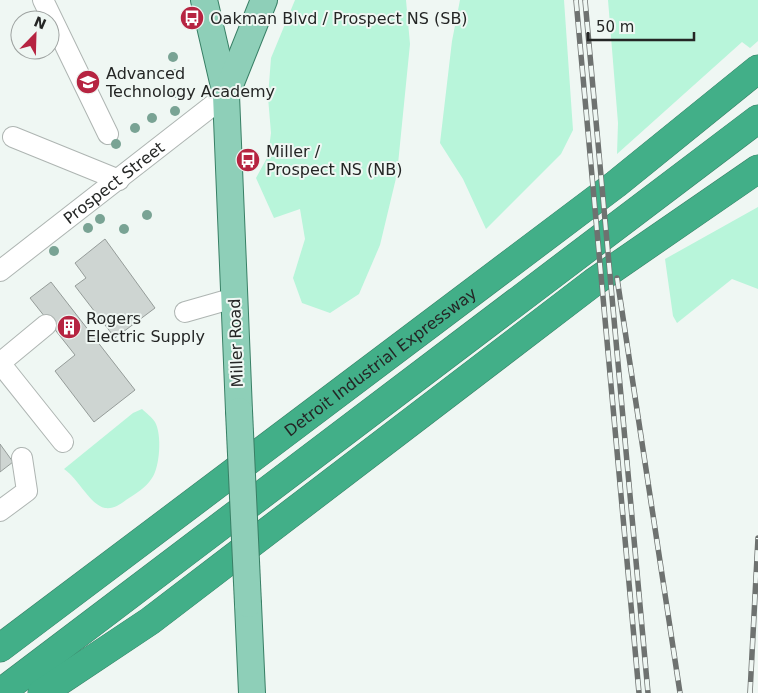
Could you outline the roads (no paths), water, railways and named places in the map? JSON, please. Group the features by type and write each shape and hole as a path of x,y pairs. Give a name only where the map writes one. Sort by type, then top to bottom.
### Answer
{"highway":[{"name":"Detroit Industrial Expressway","path":"0,648 616,184 758,69"},
{"path":"0,693 758,119"},
{"path":"42,693 150,621 622,262 758,169"},
{"path":"622,262 758,188"}],"main road":[{"path":"204,0 226,95"},
{"name":"Miller Road","path":"252,693 226,95 264,0"}],"street":[{"path":"43,0 114,131 58,0"},
{"name":"Prospect Street","path":"3,262 119,180 226,95"},
{"path":"13,137 119,180"},
{"path":"185,312 234,298"},
{"path":"46,326 0,363 63,442"},
{"path":"0,512 27,491 22,458"}],"railway":[{"path":"576,0 639,693"},
{"path":"585,0 648,693"},
{"path":"617,278 680,693"},
{"path":"750,693 758,538"}],"place":[{"name":"Oakman Blvd / Prospect NS (SB)","path":"192,18"},
{"name":"Advanced Technology Academy","path":"88,82"},
{"name":"Miller / Prospect NS (NB)","path":"248,160"},
{"name":"Rogers Electric Supply","path":"69,327"}]}
